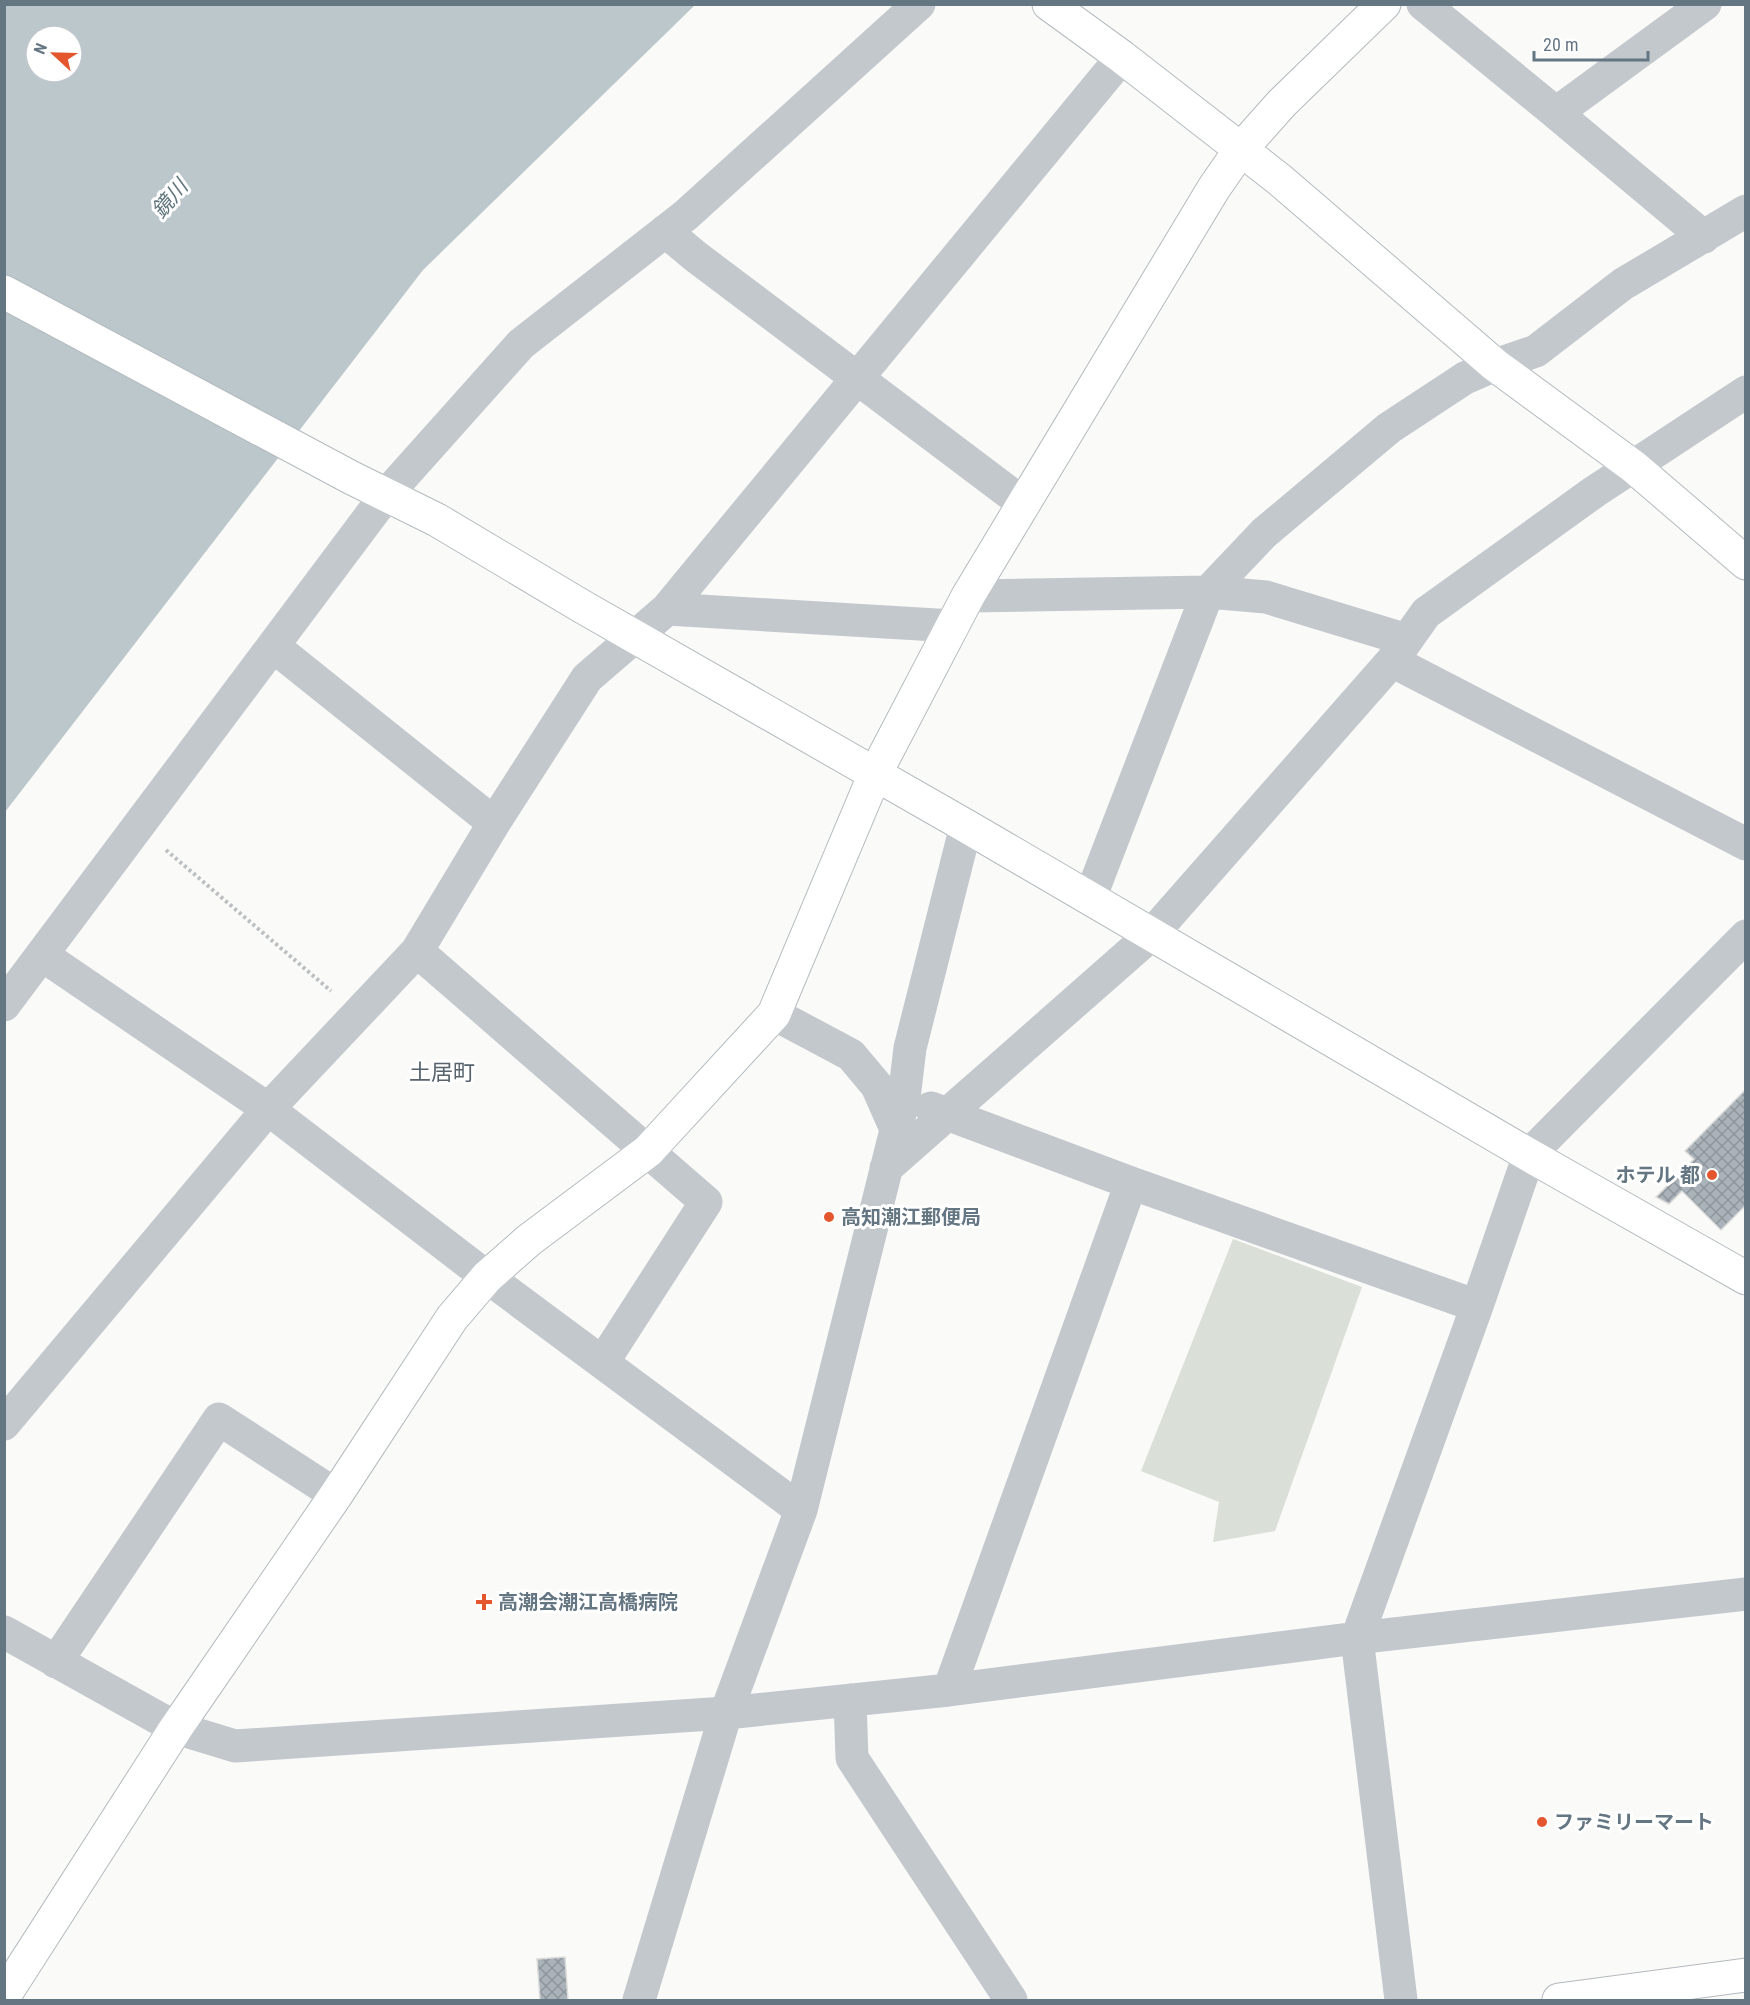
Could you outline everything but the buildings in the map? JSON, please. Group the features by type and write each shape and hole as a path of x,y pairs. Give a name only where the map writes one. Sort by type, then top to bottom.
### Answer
{"street":[{"path":"4,1005 386,495 521,344 686,215 919,4"},
{"path":"1048,4 1122,57 1280,180 1496,364 1634,467 1746,563"},
{"path":"4,1996 176,1728 336,1495 452,1318 487,1277 529,1240 648,1151 774,1014 875,774 952,626 1214,188 1241,149 1282,104 1384,4"},
{"path":"1423,4 1704,237"},
{"path":"1556,112 1705,4"},
{"path":"4,1424 268,1109 417,951 494,823 587,678 667,609 1122,57"},
{"path":"1090,898 1208,592 1264,533 1389,428 1465,378 1496,364 1536,351 1623,284 1746,211"},
{"path":"665,231 1024,504"},
{"path":"4,292 343,473 437,520 1529,1155 1746,1278"},
{"path":"886,1168 1152,934 1399,651 1426,613 1594,492 1746,392"},
{"path":"968,596 1208,592 1266,597 1399,651 1746,844"},
{"path":"667,609 952,626"},
{"path":"273,646 494,823"},
{"path":"639,2001 726,1713 801,1510 904,1098 910,1048 966,826"},
{"path":"1401,2001 1357,1638 1529,1155 1746,936"},
{"path":"417,951 706,1202 603,1362"},
{"path":"42,955 268,1109 487,1277 801,1510"},
{"path":"774,1014 851,1055 877,1086 896,1130"},
{"path":"851,1055 910,1048"},
{"path":"904,1098 1131,1183 1477,1306"},
{"path":"949,1690 1131,1183"},
{"path":"56,1662 219,1419 336,1495"},
{"path":"4,1632 176,1728 235,1746 726,1713 949,1690 1357,1638 1746,1593"},
{"path":"850,1700 852,1758 1011,2001"},
{"path":"1559,2001 1746,1975"}],"path":[{"path":"137,828 162,846 358,1014"}],"shaded area":[{"path":"1233,1239 1362,1287 1275,1531 1213,1542 1219,1502 1141,1471"}],"water":[{"name":"鏡川","path":"5,5 695,5 423,270 5,812"}],"place":[{"name":"ホテル 都","path":"1712,1175"},
{"name":"高知潮江郵便局","path":"829,1217"},
{"name":"高潮会潮江高橋病院","path":"484,1602"},
{"name":"ファミリーマート","path":"1542,1822"}],"district":[{"name":"土居町","path":"442,1072"}]}
